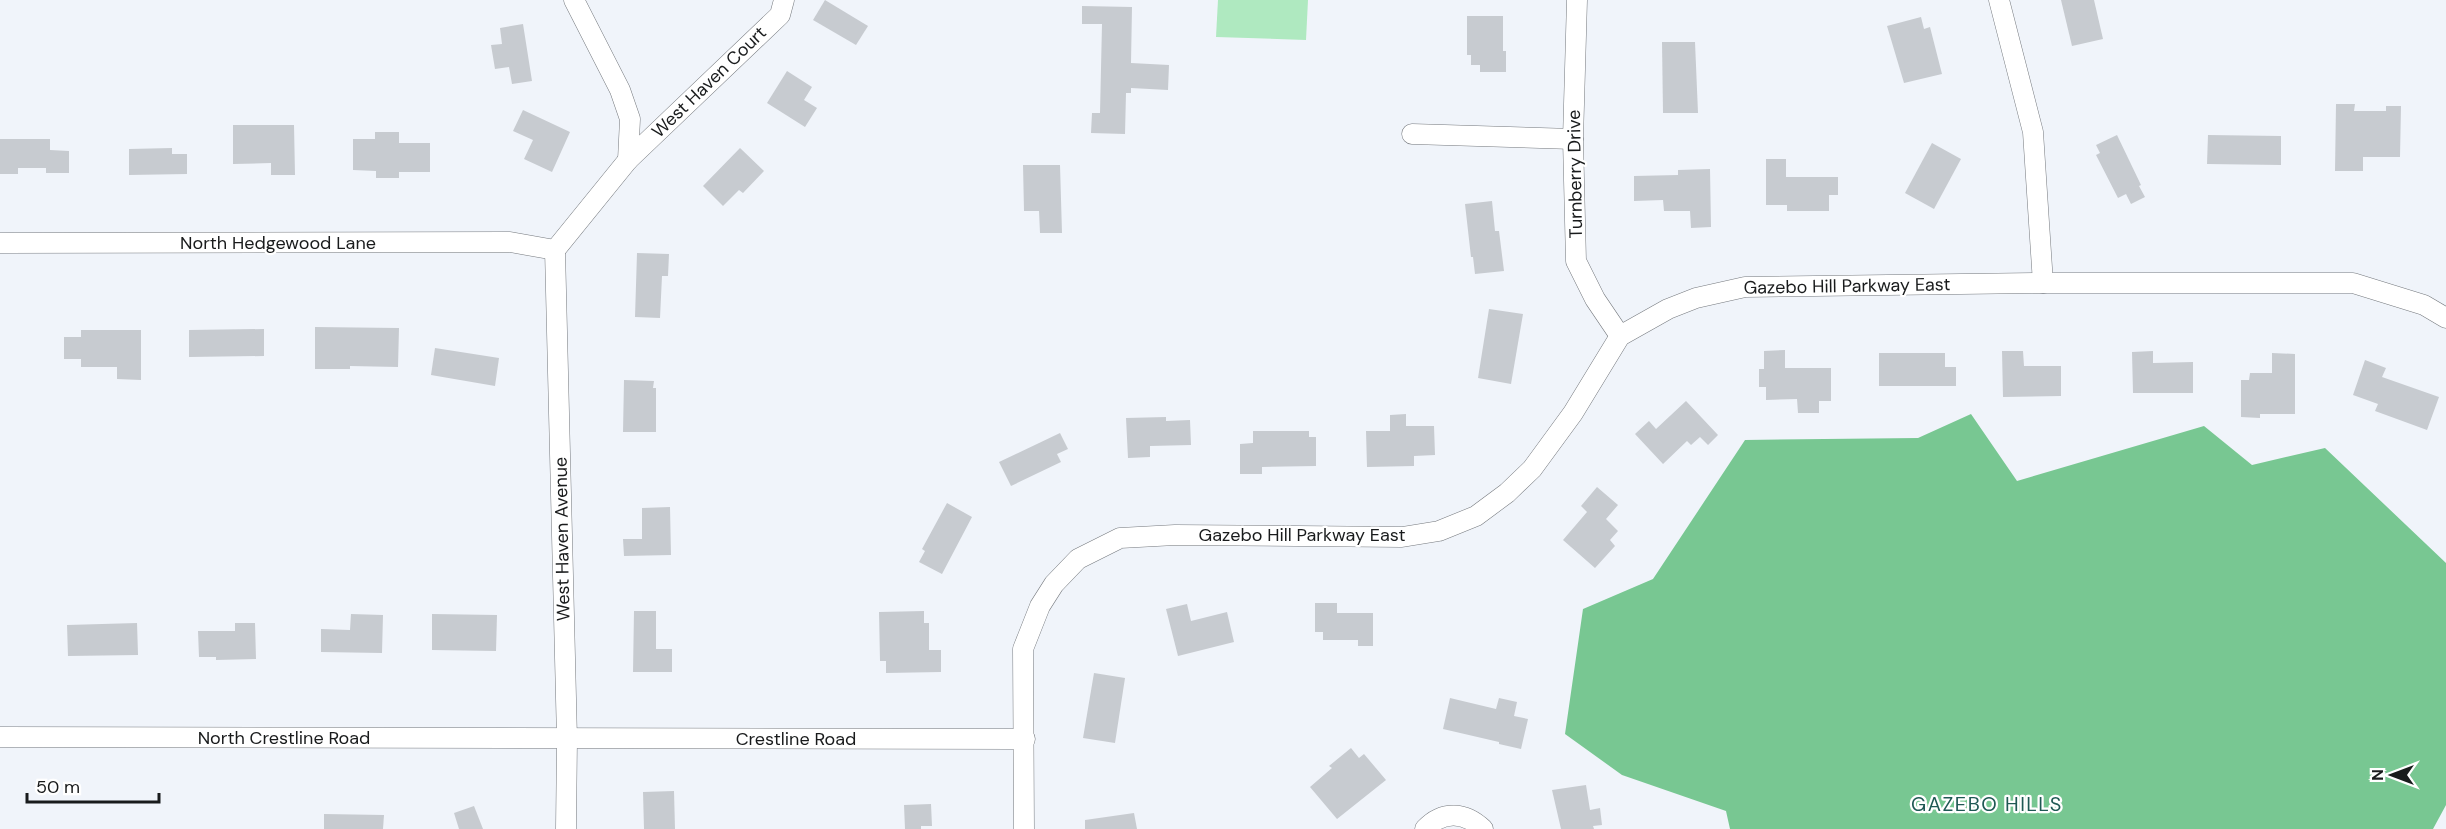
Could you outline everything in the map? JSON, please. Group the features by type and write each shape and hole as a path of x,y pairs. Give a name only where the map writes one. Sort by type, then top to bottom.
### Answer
{"street":[{"name":"West Haven Court","path":"574,0 621,90 630,119 628,160"},
{"name":"West Haven Court","path":"555,250 628,160 780,15 784,0"},
{"name":"Turnberry Drive","path":"1577,0 1573,140 1576,261 1595,299 1620,336"},
{"path":"1999,0 2032,132 2043,283"},
{"path":"1412,134 1573,140"},
{"name":"North Hedgewood Lane","path":"0,243 510,243 555,250"},
{"name":"West Haven Avenue","path":"555,250 567,739 566,829"},
{"name":"Gazebo Hill Parkway East","path":"1024,829 1023,649 1040,606 1054,584 1078,559 1120,538 1175,535 1402,537 1439,531 1476,516 1533,470 1573,413 1620,336 1686,301 1745,287 2043,283 2353,283 2424,305 2446,318"},
{"name":"North Crestline Road","path":"0,737 567,739"},
{"name":"Crestline Road","path":"567,739 1025,739"},
{"path":"1425,829 1442,817 1453,814 1474,821 1483,829"}],"green space":[{"path":"1218,0 1308,0 1306,40 1216,37"},
{"path":"1971,414 2017,481 2204,426 2252,465 2325,448 2446,563 2446,805 2433,829 1730,829 1726,811 1622,775 1565,734 1583,609 1653,579 1745,440 1918,438"}],"building":[{"path":"825,0 868,26 856,45 813,20"},
{"path":"2061,0 2094,0 2103,39 2072,46"},
{"path":"1082,6 1132,7 1131,63 1169,65 1168,90 1131,88 1131,93 1126,93 1125,134 1091,133 1092,113 1100,113 1102,24 1082,24"},
{"path":"1467,16 1503,16 1503,51 1506,51 1506,72 1480,72 1480,65 1471,65 1471,55 1467,55"},
{"path":"1921,17 1924,29 1930,27 1942,74 1904,83 1887,26"},
{"path":"523,24 532,81 512,84 509,67 495,69 491,45 502,44 500,28"},
{"path":"1662,42 1695,42 1698,113 1663,113"},
{"path":"787,71 812,87 804,100 817,108 805,127 767,103"},
{"path":"2336,104 2355,104 2354,111 2386,111 2386,106 2401,106 2400,157 2363,157 2363,171 2335,171"},
{"path":"523,110 570,132 552,172 524,159 533,140 513,131"},
{"path":"233,125 294,125 295,175 271,175 271,163 233,164"},
{"path":"375,132 399,132 399,143 430,143 430,172 399,172 399,178 376,178 376,171 353,170 353,139 375,139"},
{"path":"2117,135 2145,197 2131,204 2126,194 2118,198 2096,155 2100,153 2096,145"},
{"path":"2208,135 2281,136 2281,165 2207,164"},
{"path":"0,139 50,139 50,150 69,151 69,173 46,173 46,168 18,168 18,174 0,174"},
{"path":"1932,143 1961,159 1934,209 1905,193"},
{"path":"172,148 172,154 187,154 187,174 129,175 129,149"},
{"path":"740,148 764,171 743,193 739,190 723,206 703,186"},
{"path":"1766,159 1786,159 1786,177 1838,177 1838,195 1829,195 1829,211 1787,211 1787,205 1766,205"},
{"path":"1023,165 1060,165 1062,233 1040,233 1039,211 1024,211"},
{"path":"1710,169 1711,227 1691,228 1690,211 1664,211 1663,200 1634,201 1634,176 1678,175 1678,170"},
{"path":"1492,201 1495,231 1499,231 1504,271 1475,274 1465,204"},
{"path":"637,253 669,254 668,276 662,276 660,318 635,317"},
{"path":"1489,309 1523,314 1511,384 1478,378"},
{"path":"315,327 399,328 398,367 350,366 350,369 315,369"},
{"path":"264,329 264,356 189,357 189,330"},
{"path":"81,330 141,330 141,380 117,379 117,367 81,367 81,359 64,359 64,337 81,337"},
{"path":"435,348 499,358 495,386 431,375"},
{"path":"1785,350 1785,368 1831,368 1831,401 1819,401 1819,413 1798,413 1797,399 1766,400 1766,387 1759,387 1759,369 1764,369 1764,351"},
{"path":"2002,351 2023,351 2024,366 2061,366 2061,396 2003,397"},
{"path":"2153,351 2153,363 2193,362 2193,393 2133,393 2132,352"},
{"path":"1879,353 1945,353 1945,367 1956,367 1956,386 1879,386"},
{"path":"2272,353 2295,354 2295,414 2260,414 2260,418 2241,417 2241,380 2249,380 2250,373 2272,373"},
{"path":"2365,360 2386,368 2382,377 2439,397 2427,430 2375,411 2378,404 2353,395"},
{"path":"624,380 654,381 656,432 623,432"},
{"path":"1686,401 1718,435 1708,445 1700,437 1691,445 1687,441 1663,464 1635,434 1649,421 1656,429"},
{"path":"1406,414 1406,426 1434,426 1435,455 1414,456 1414,466 1367,467 1366,431 1390,431 1390,415"},
{"path":"1166,417 1166,421 1190,420 1191,445 1150,446 1150,457 1128,458 1126,418"},
{"path":"1253,431 1309,431 1309,437 1316,437 1316,466 1262,467 1262,474 1240,474 1240,444 1253,443"},
{"path":"1060,433 1068,449 1057,454 1061,462 1011,486 999,462"},
{"path":"1597,487 1618,505 1606,519 1618,531 1610,540 1615,546 1595,568 1563,540 1587,512 1581,506"},
{"path":"947,503 972,517 942,574 919,562 925,551 922,549"},
{"path":"670,507 671,555 624,556 623,539 642,539 642,508"},
{"path":"1315,603 1337,603 1337,613 1373,613 1373,646 1358,646 1358,640 1323,640 1323,632 1315,632"},
{"path":"1187,604 1191,621 1227,612 1234,642 1178,656 1166,609"},
{"path":"634,611 656,611 656,649 672,649 672,672 633,672"},
{"path":"924,611 924,623 929,623 929,650 941,650 941,672 886,673 886,661 880,661 879,612"},
{"path":"351,614 383,615 382,653 321,652 321,629 350,630"},
{"path":"432,614 497,615 496,651 432,650"},
{"path":"137,623 138,655 68,656 67,625"},
{"path":"235,623 255,623 256,659 216,660 216,657 199,657 198,631 235,631"},
{"path":"1094,673 1125,678 1115,743 1083,738"},
{"path":"1450,698 1496,709 1499,698 1517,702 1514,716 1528,719 1521,749 1443,729"},
{"path":"1351,748 1359,758 1364,754 1386,780 1337,819 1310,787 1332,768 1329,766"},
{"path":"1586,785 1590,810 1600,808 1602,825 1593,826 1594,829 1561,829 1552,790"},
{"path":"674,791 675,829 644,829 643,792"},
{"path":"931,804 932,826 905,829 904,805"},
{"path":"474,806 483,829 459,829 454,813"},
{"path":"1134,813 1137,829 1085,829 1085,820"},
{"path":"324,814 384,815 383,829 324,829"}],"district":[{"name":"GAZEBO HILLS","path":"1987,804"}]}
